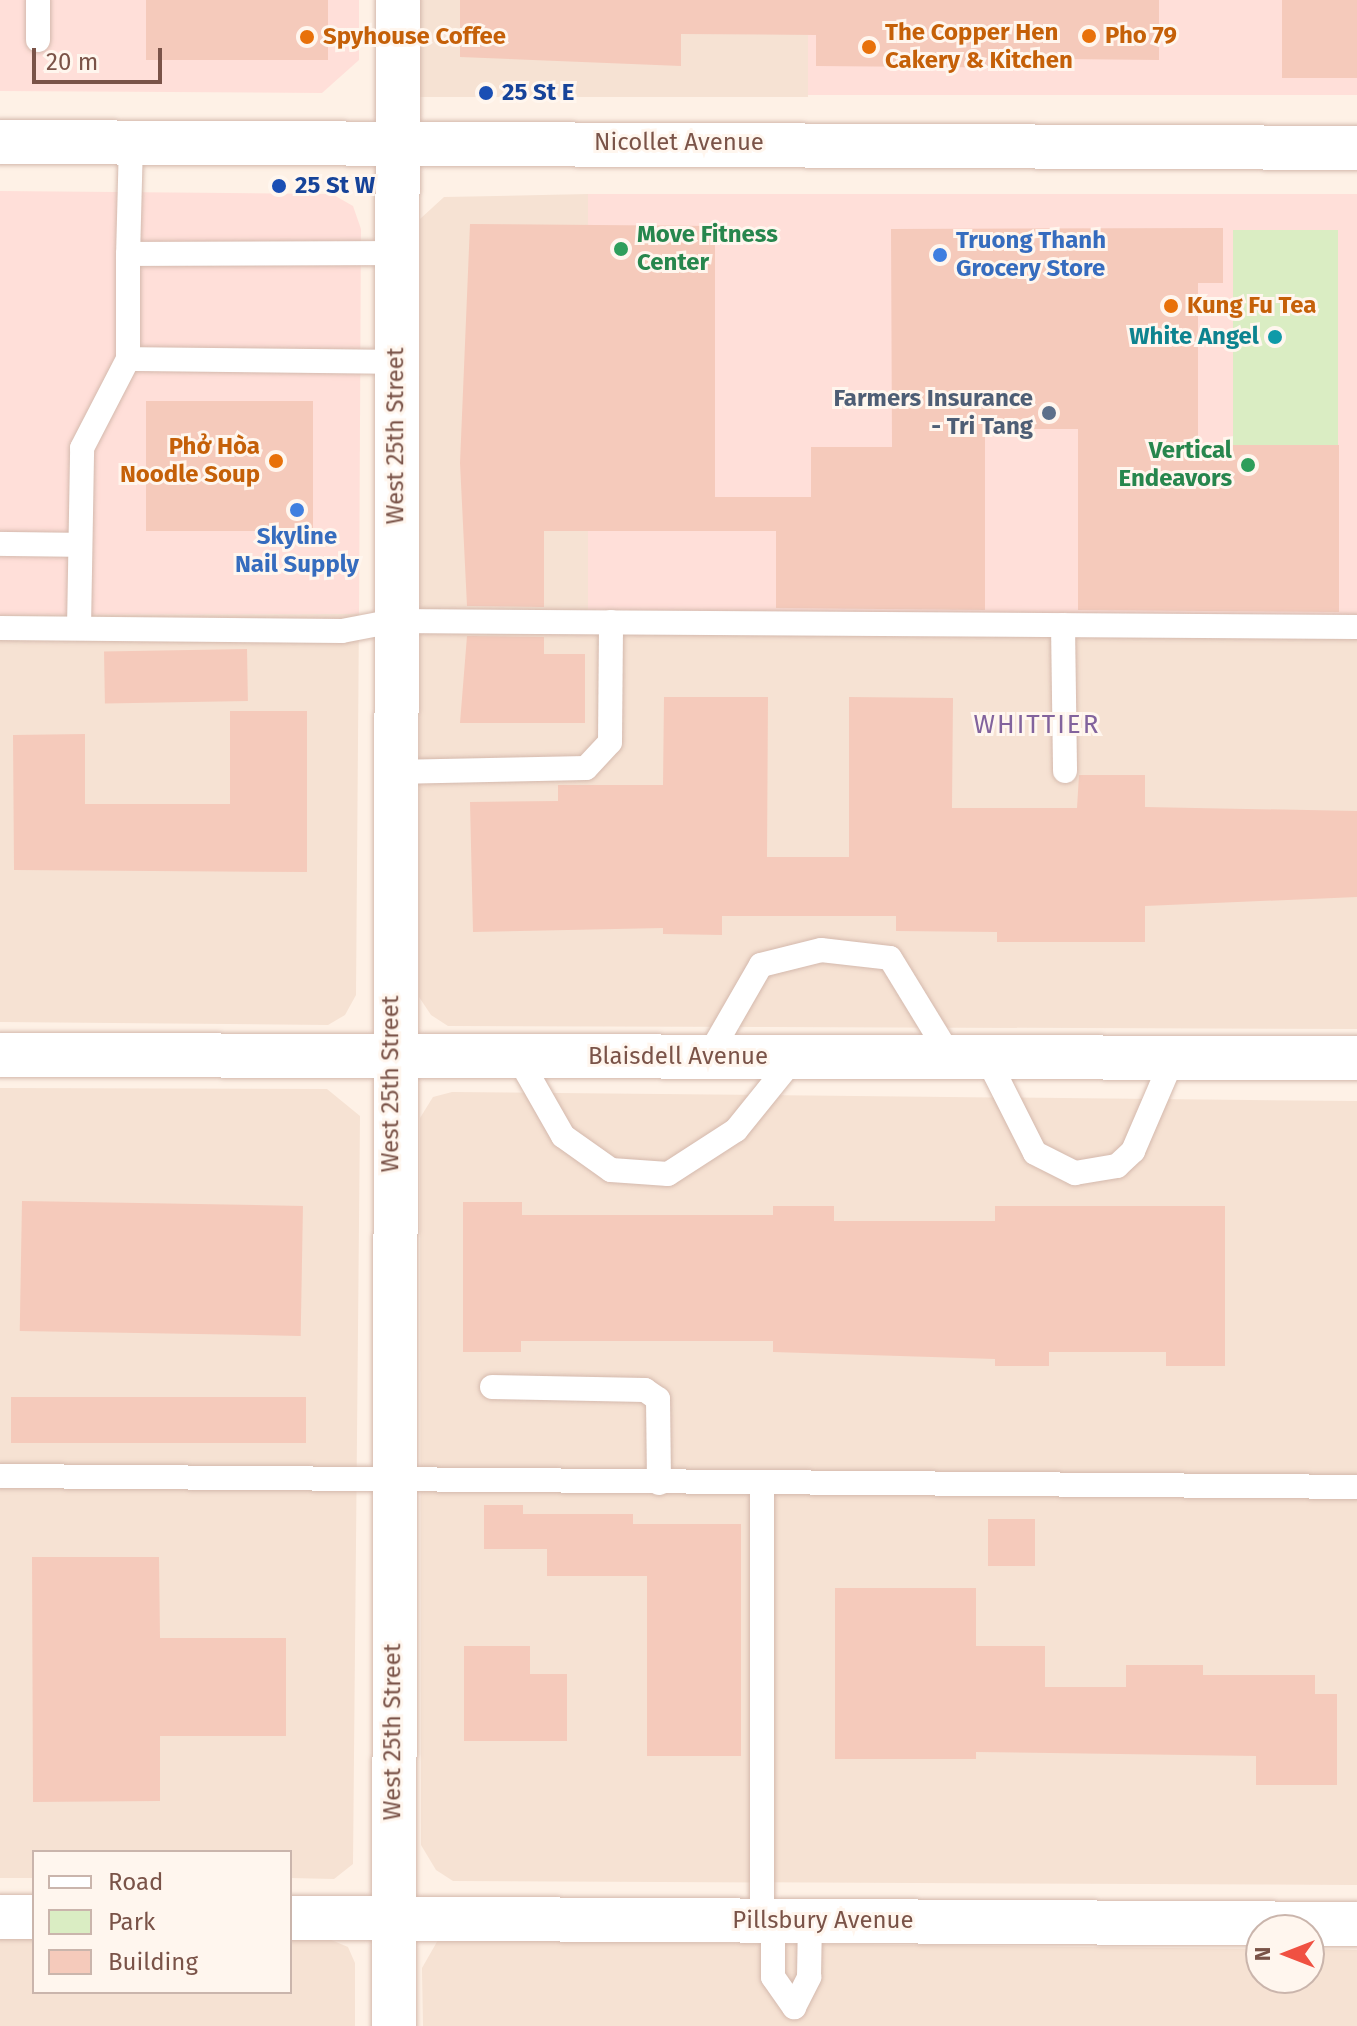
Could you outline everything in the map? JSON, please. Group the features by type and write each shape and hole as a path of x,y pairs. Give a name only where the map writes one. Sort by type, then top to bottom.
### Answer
{"street":[{"name":"West 25th Street","path":"394,2026 390,1057 398,0"},
{"name":"Nicollet Avenue","path":"0,142 1357,148"},
{"name":"Blaisdell Avenue","path":"0,1055 1357,1058"},
{"path":"0,1917 32,1917"},
{"name":"Pillsbury Avenue","path":"292,1918 1357,1924"}],"lane":[{"path":"38,0 38,40"},
{"path":"79,628 82,448 128,359 131,142"},
{"path":"128,254 397,253"},
{"path":"128,359 396,362"},
{"path":"0,544 80,545"},
{"path":"0,628 342,631 394,621 1357,627"},
{"path":"393,772 586,768 610,742 611,622"},
{"path":"1063,625 1065,771"},
{"path":"708,1057 761,965 821,950 890,958 969,1058 1035,1153 1075,1173 1117,1166 1133,1151 1173,1058"},
{"path":"518,1057 563,1136 611,1170 668,1174 736,1130 795,1057"},
{"path":"492,1387 645,1390 658,1399 659,1483"},
{"path":"0,1476 1357,1487"},
{"path":"762,1483 782,1921 773,1977 794,2016"},
{"path":"782,1921 809,1977 794,2016"}],"shaded area":[{"path":"0,0 359,0 359,60 322,93 0,91"},
{"path":"413,0 808,0 808,97 413,97"},
{"path":"808,0 1357,0 1357,95 808,95"},
{"path":"0,191 332,194 353,206 361,229 359,614 0,615"},
{"path":"588,194 588,616 1357,619 1357,1029 448,1026 431,1015 419,997 420,219 444,197"},
{"path":"588,194 1357,194 1357,616 588,616"},
{"path":"359,614 356,995 345,1015 328,1025 0,1022 0,615"},
{"path":"0,1088 327,1089 360,1116 353,1864 334,1879 292,1878 292,1850 32,1850 32,1878 0,1878"},
{"path":"452,1092 1357,1101 1357,1885 453,1881 436,1870 421,1845 420,1118 433,1097"},
{"path":"0,1939 32,1939 32,1994 292,1994 292,1939 329,1939 348,1947 355,1963 355,2026 0,2026"},
{"path":"438,1940 1245,1949 1245,1994 1325,1994 1325,1949 1357,1950 1357,2026 423,2026 422,1968"}],"green space":[{"path":"1233,230 1338,230 1338,445 1233,445"}],"building":[{"path":"146,0 328,0 328,60 146,60"},
{"path":"460,0 1159,0 1159,60 1061,59 1061,68 816,66 816,35 681,34 681,66 460,57"},
{"path":"1282,0 1357,0 1357,78 1282,78"},
{"path":"470,224 715,226 715,497 811,497 811,447 892,447 891,229 1223,228 1223,283 1198,283 1198,445 1339,445 1339,612 1078,610 1078,429 985,429 985,610 776,608 776,531 544,531 544,607 467,606 460,463"},
{"path":"146,401 313,401 313,531 146,531"},
{"path":"467,636 544,637 544,654 585,654 585,723 460,723"},
{"path":"247,649 248,701 105,703 104,651"},
{"path":"664,697 768,697 767,857 849,857 849,697 953,698 952,808 1077,808 1079,775 1145,775 1145,807 1357,811 1357,897 1145,906 1145,942 997,942 997,932 896,931 896,916 722,916 722,935 663,934 663,928 473,932 470,802 558,801 558,785 663,785"},
{"path":"230,711 307,711 307,872 14,870 13,735 85,734 85,804 230,804"},
{"path":"22,1201 303,1206 301,1336 20,1331"},
{"path":"463,1202 522,1202 522,1215 773,1215 773,1206 834,1206 834,1221 995,1221 995,1206 1225,1206 1225,1366 1166,1366 1166,1352 1049,1352 1049,1366 995,1366 995,1359 773,1352 773,1341 521,1341 521,1352 463,1352"},
{"path":"11,1397 306,1397 306,1443 11,1443"},
{"path":"484,1505 523,1505 523,1514 633,1514 633,1524 741,1524 741,1756 647,1756 647,1576 547,1576 547,1549 484,1549"},
{"path":"988,1519 1035,1519 1035,1566 988,1566"},
{"path":"32,1557 159,1557 160,1638 286,1638 286,1736 160,1736 160,1801 33,1802"},
{"path":"835,1588 976,1588 976,1646 1045,1646 1045,1687 1126,1687 1126,1665 1203,1665 1203,1675 1315,1675 1315,1694 1337,1694 1337,1785 1256,1785 1256,1756 976,1752 976,1759 835,1759"},
{"path":"464,1646 530,1646 530,1674 567,1674 567,1741 464,1741"}],"place":[{"name":"Pho 79","path":"1089,36"},
{"name":"Spyhouse Coffee","path":"307,37"},
{"name":"The Copper Hen Cakery & Kitchen","path":"869,47"},
{"name":"25 St E","path":"486,93"},
{"name":"25 St W","path":"279,186"},
{"name":"Move Fitness Center","path":"621,249"},
{"name":"Truong Thanh Grocery Store","path":"940,255"},
{"name":"Kung Fu Tea","path":"1171,306"},
{"name":"White Angel","path":"1275,337"},
{"name":"Farmers Insurance - Tri Tang","path":"1049,413"},
{"name":"Phở Hòa Noodle Soup","path":"276,461"},
{"name":"Vertical Endeavors","path":"1248,465"},
{"name":"Skyline Nail Supply","path":"297,510"}],"district":[{"name":"WHITTIER","path":"1037,725"}]}
